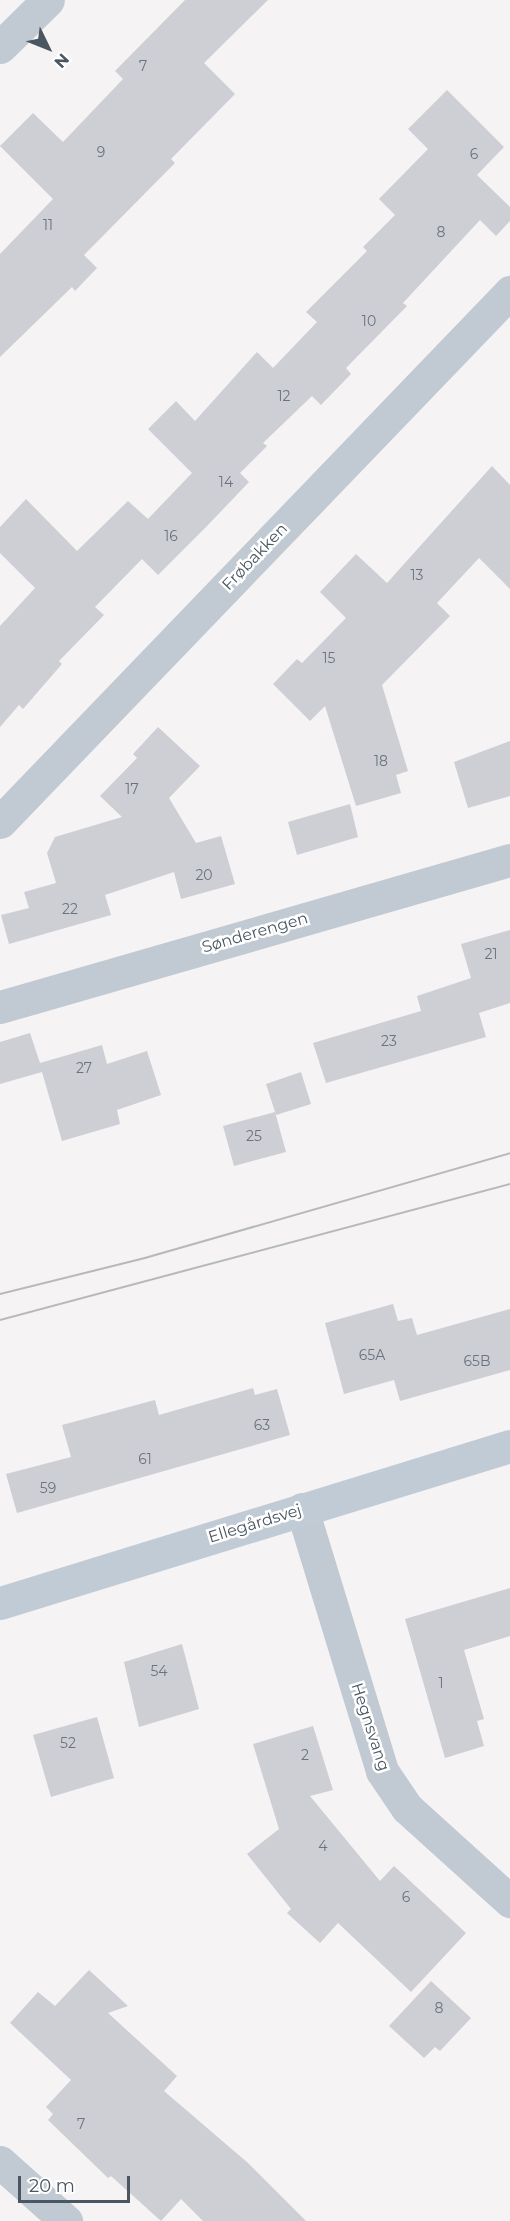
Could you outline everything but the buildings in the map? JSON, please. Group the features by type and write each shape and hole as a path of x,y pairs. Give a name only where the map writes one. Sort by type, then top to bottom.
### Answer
{"street":[{"path":"0,48 48,0"},
{"name":"Frøbakken","path":"0,822 510,292"},
{"name":"Sønderengen","path":"0,1007 510,860"},
{"name":"Ellegårdsvej","path":"0,1603 510,1446"},
{"name":"Hegnsvang","path":"302,1509 382,1771 407,1808 510,1901"},
{"path":"0,2162 66,2221"}],"tram line":[{"path":"0,1294 145,1258 510,1153"},
{"path":"0,1320 510,1184"}]}
